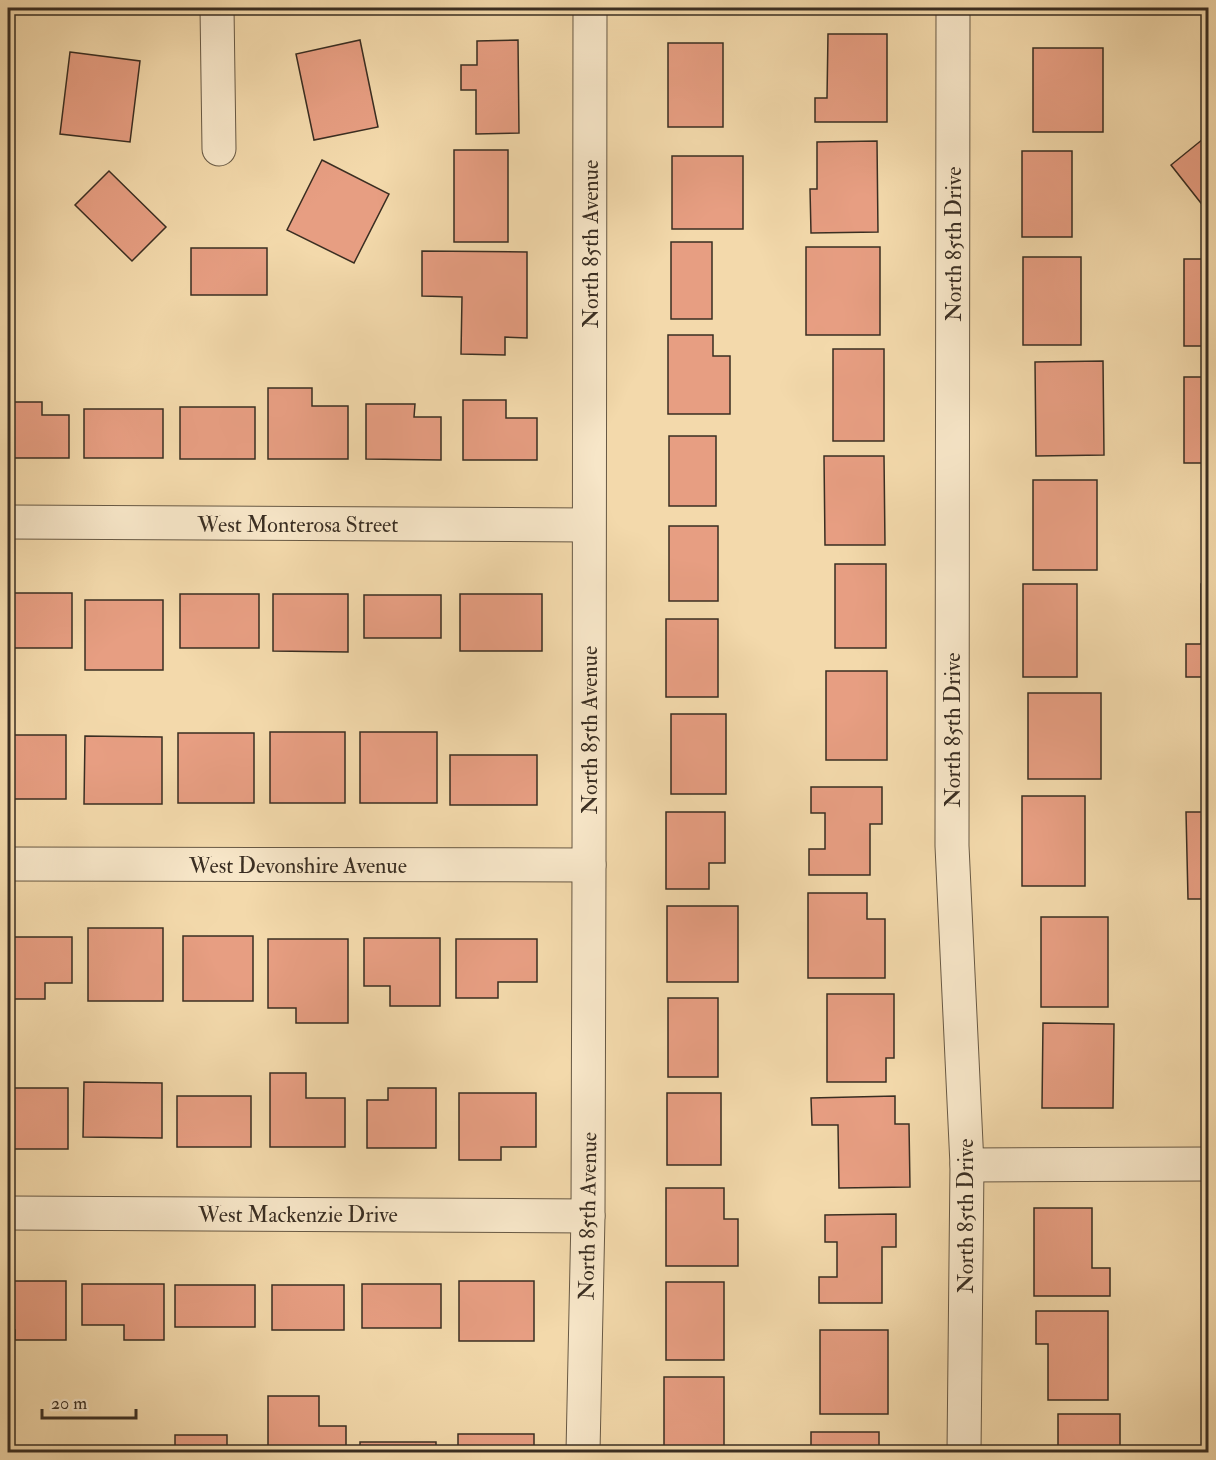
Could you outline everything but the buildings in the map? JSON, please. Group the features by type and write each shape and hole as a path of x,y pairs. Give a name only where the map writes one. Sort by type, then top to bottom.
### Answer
{"street":[{"path":"218,8 219,149"},
{"name":"North 85th Avenue","path":"584,1452 590,865 588,525 590,8"},
{"name":"North 85th Drive","path":"953,8 952,846 967,1165 963,1452"},
{"name":"West Monterosa Street","path":"8,522 588,525"},
{"name":"West Devonshire Avenue","path":"8,864 590,865"},
{"path":"967,1165 1209,1164"},
{"name":"West Mackenzie Drive","path":"8,1213 588,1216"}]}
